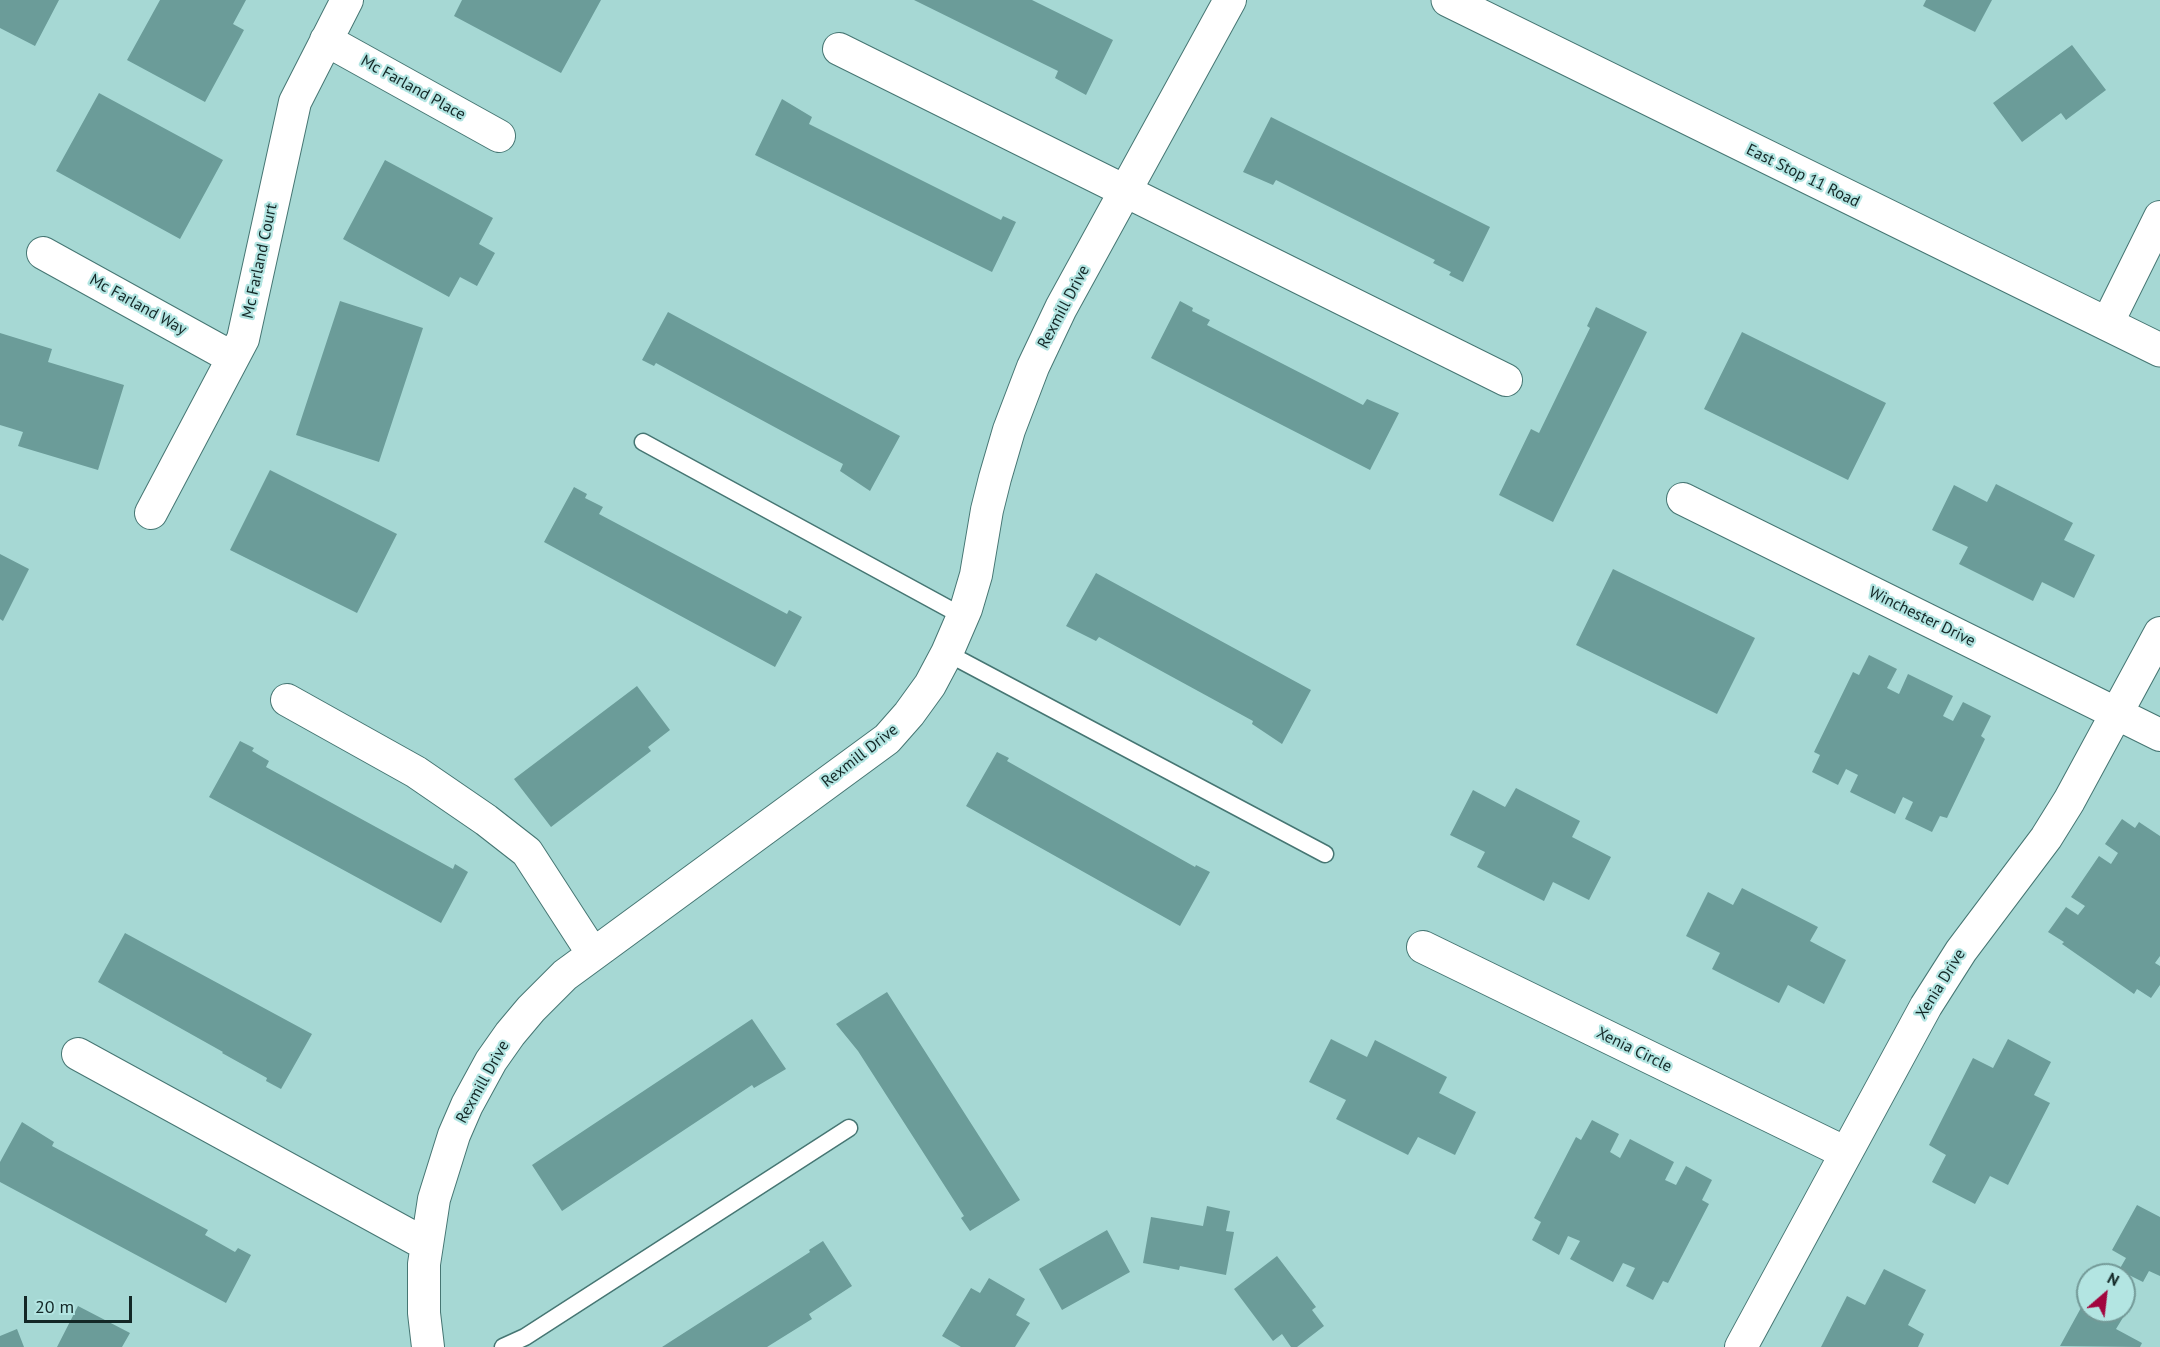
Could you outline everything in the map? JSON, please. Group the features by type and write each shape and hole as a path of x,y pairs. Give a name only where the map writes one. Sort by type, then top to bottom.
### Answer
{"main road":[{"name":"East Stop 11 Road","path":"1448,0 2160,350"}],"street":[{"name":"Mc Farland Court","path":"151,513 243,339 295,102 347,0"},
{"name":"Rexmill Drive","path":"428,1347 424,1313 424,1264 434,1198 454,1135 467,1105 491,1061 510,1034 554,984 887,739 930,685 964,616 976,575 995,478 1021,397 1038,357 1061,308 1230,0"},
{"name":"Mc Farland Place","path":"326,40 499,136"},
{"path":"839,49 1506,380"},
{"path":"2107,324 2160,217"},
{"name":"Mc Farland Way","path":"43,253 233,358"},
{"name":"Winchester Drive","path":"1683,499 2160,735"},
{"name":"Xenia Drive","path":"1741,1347 1942,978 2037,852 2069,801 2160,633"},
{"path":"287,700 416,772 486,820 527,852 593,954"},
{"name":"Xenia Circle","path":"1423,947 1846,1153"},
{"path":"78,1054 427,1245"}],"lane":[{"path":"644,442 964,616"},
{"path":"947,653 1325,854"},
{"path":"503,1347 525,1337 849,1128"}],"building":[{"path":"0,0 59,0 35,46 0,28"},
{"path":"160,0 246,0 233,24 244,30 205,102 127,60"},
{"path":"462,0 601,0 561,73 454,16"},
{"path":"914,0 1032,0 1113,40 1086,95 1055,78 1058,71"},
{"path":"1926,0 1992,0 1975,32 1923,6"},
{"path":"2072,45 2106,90 2066,120 2061,113 2022,142 1993,103"},
{"path":"99,93 223,160 180,239 56,171"},
{"path":"782,99 812,117 809,124 1001,220 1003,216 1016,222 992,272 755,155"},
{"path":"1271,117 1490,227 1463,282 1449,275 1451,272 1433,263 1435,260 1276,180 1273,185 1243,172"},
{"path":"385,160 493,218 479,244 495,253 477,286 460,277 449,297 343,239"},
{"path":"340,301 423,328 379,462 296,435"},
{"path":"1180,301 1193,308 1192,311 1210,320 1207,325 1363,405 1367,399 1399,413 1370,470 1151,358"},
{"path":"1596,307 1647,332 1553,522 1499,495 1531,429 1539,433 1590,328 1587,326"},
{"path":"668,312 900,436 870,491 840,471 843,464 656,363 654,366 642,360"},
{"path":"1742,332 1886,403 1848,480 1704,409"},
{"path":"0,333 52,349 48,362 124,385 98,470 18,446 23,432 0,425"},
{"path":"270,470 397,534 357,613 230,550"},
{"path":"1996,484 2073,523 2064,540 2095,555 2074,598 2042,582 2033,601 1959,564 1968,547 1932,530 1954,485 1987,502"},
{"path":"574,487 587,494 585,498 603,507 599,514 787,614 789,610 802,617 775,667 544,542"},
{"path":"0,554 29,569 3,621 0,619"},
{"path":"1613,569 1755,638 1717,714 1576,645"},
{"path":"1096,573 1311,690 1282,744 1252,724 1253,721 1099,637 1096,641 1066,626"},
{"path":"1869,655 1897,669 1887,688 1899,694 1908,674 1953,696 1943,716 1953,721 1963,702 1991,716 1981,736 1985,739 1947,818 1940,816 1932,832 1905,819 1913,802 1903,797 1895,814 1850,792 1858,775 1846,769 1838,785 1812,772 1820,755 1814,752 1853,672 1859,675"},
{"path":"637,686 670,730 648,747 651,751 551,827 514,779"},
{"path":"240,741 254,748 252,751 269,761 266,767 453,869 455,864 468,872 441,923 209,797"},
{"path":"997,752 1009,758 1007,761 1195,867 1196,865 1210,872 1180,926 966,806"},
{"path":"1516,788 1580,821 1572,837 1611,857 1589,900 1553,882 1544,901 1477,867 1485,852 1450,835 1473,790 1505,807"},
{"path":"2122,819 2135,828 2139,822 2160,836 2160,956 2155,963 2160,966 2160,985 2151,998 2137,989 2134,994 2048,932 2066,907 2078,915 2085,906 2071,897 2099,856 2111,864 2118,853 2105,844"},
{"path":"1742,888 1818,927 1810,941 1846,960 1824,1004 1788,985 1779,1003 1712,969 1720,953 1686,936 1708,892 1733,905"},
{"path":"125,933 312,1034 281,1089 223,1052 98,982"},
{"path":"887,992 1020,1200 970,1231 961,1218 964,1216 858,1051 836,1024"},
{"path":"752,1019 786,1069 754,1088 752,1085 562,1211 532,1165"},
{"path":"1331,1039 1367,1057 1375,1040 1447,1077 1439,1093 1476,1112 1455,1155 1418,1137 1408,1155 1336,1119 1346,1100 1309,1082"},
{"path":"2008,1039 2051,1062 2034,1095 2050,1103 2008,1185 1990,1176 1975,1204 1932,1182 1946,1155 1929,1145 1973,1058 1993,1068"},
{"path":"1592,1120 1619,1134 1610,1152 1620,1158 1630,1139 1674,1162 1665,1180 1676,1185 1686,1166 1712,1180 1702,1200 1709,1204 1668,1283 1663,1281 1653,1300 1626,1286 1635,1268 1623,1263 1613,1282 1570,1259 1580,1241 1568,1236 1559,1255 1532,1240 1541,1222 1534,1218 1576,1137 1581,1140"},
{"path":"22,1122 54,1142 52,1146 208,1230 205,1235 235,1252 238,1248 251,1255 226,1303 0,1182 0,1162"},
{"path":"2137,1205 2160,1217 2160,1276 2149,1271 2143,1282 2136,1278 2136,1263 2123,1263 2126,1258 2112,1250"},
{"path":"1207,1206 1230,1211 1226,1231 1234,1232 1226,1275 1180,1266 1179,1270 1143,1263 1151,1217 1203,1226"},
{"path":"1107,1230 1130,1272 1062,1310 1039,1269"},
{"path":"823,1241 852,1286 809,1314 812,1319 767,1347 662,1347 810,1252 809,1250"},
{"path":"1277,1256 1316,1307 1312,1310 1324,1326 1297,1347 1291,1347 1282,1334 1273,1341 1234,1289"},
{"path":"1884,1269 1926,1290 1908,1325 1924,1334 1918,1347 1821,1347 1847,1296 1865,1305"},
{"path":"989,1278 1025,1299 1016,1315 1030,1323 1015,1347 961,1347 942,1336 971,1288 980,1293"},
{"path":"78,1306 130,1333 122,1347 57,1347"},
{"path":"2076,1317 2076,1323 2120,1323 2116,1329 2142,1343 2140,1347 2060,1346"},
{"path":"17,1329 24,1347 0,1347 0,1336"}]}
